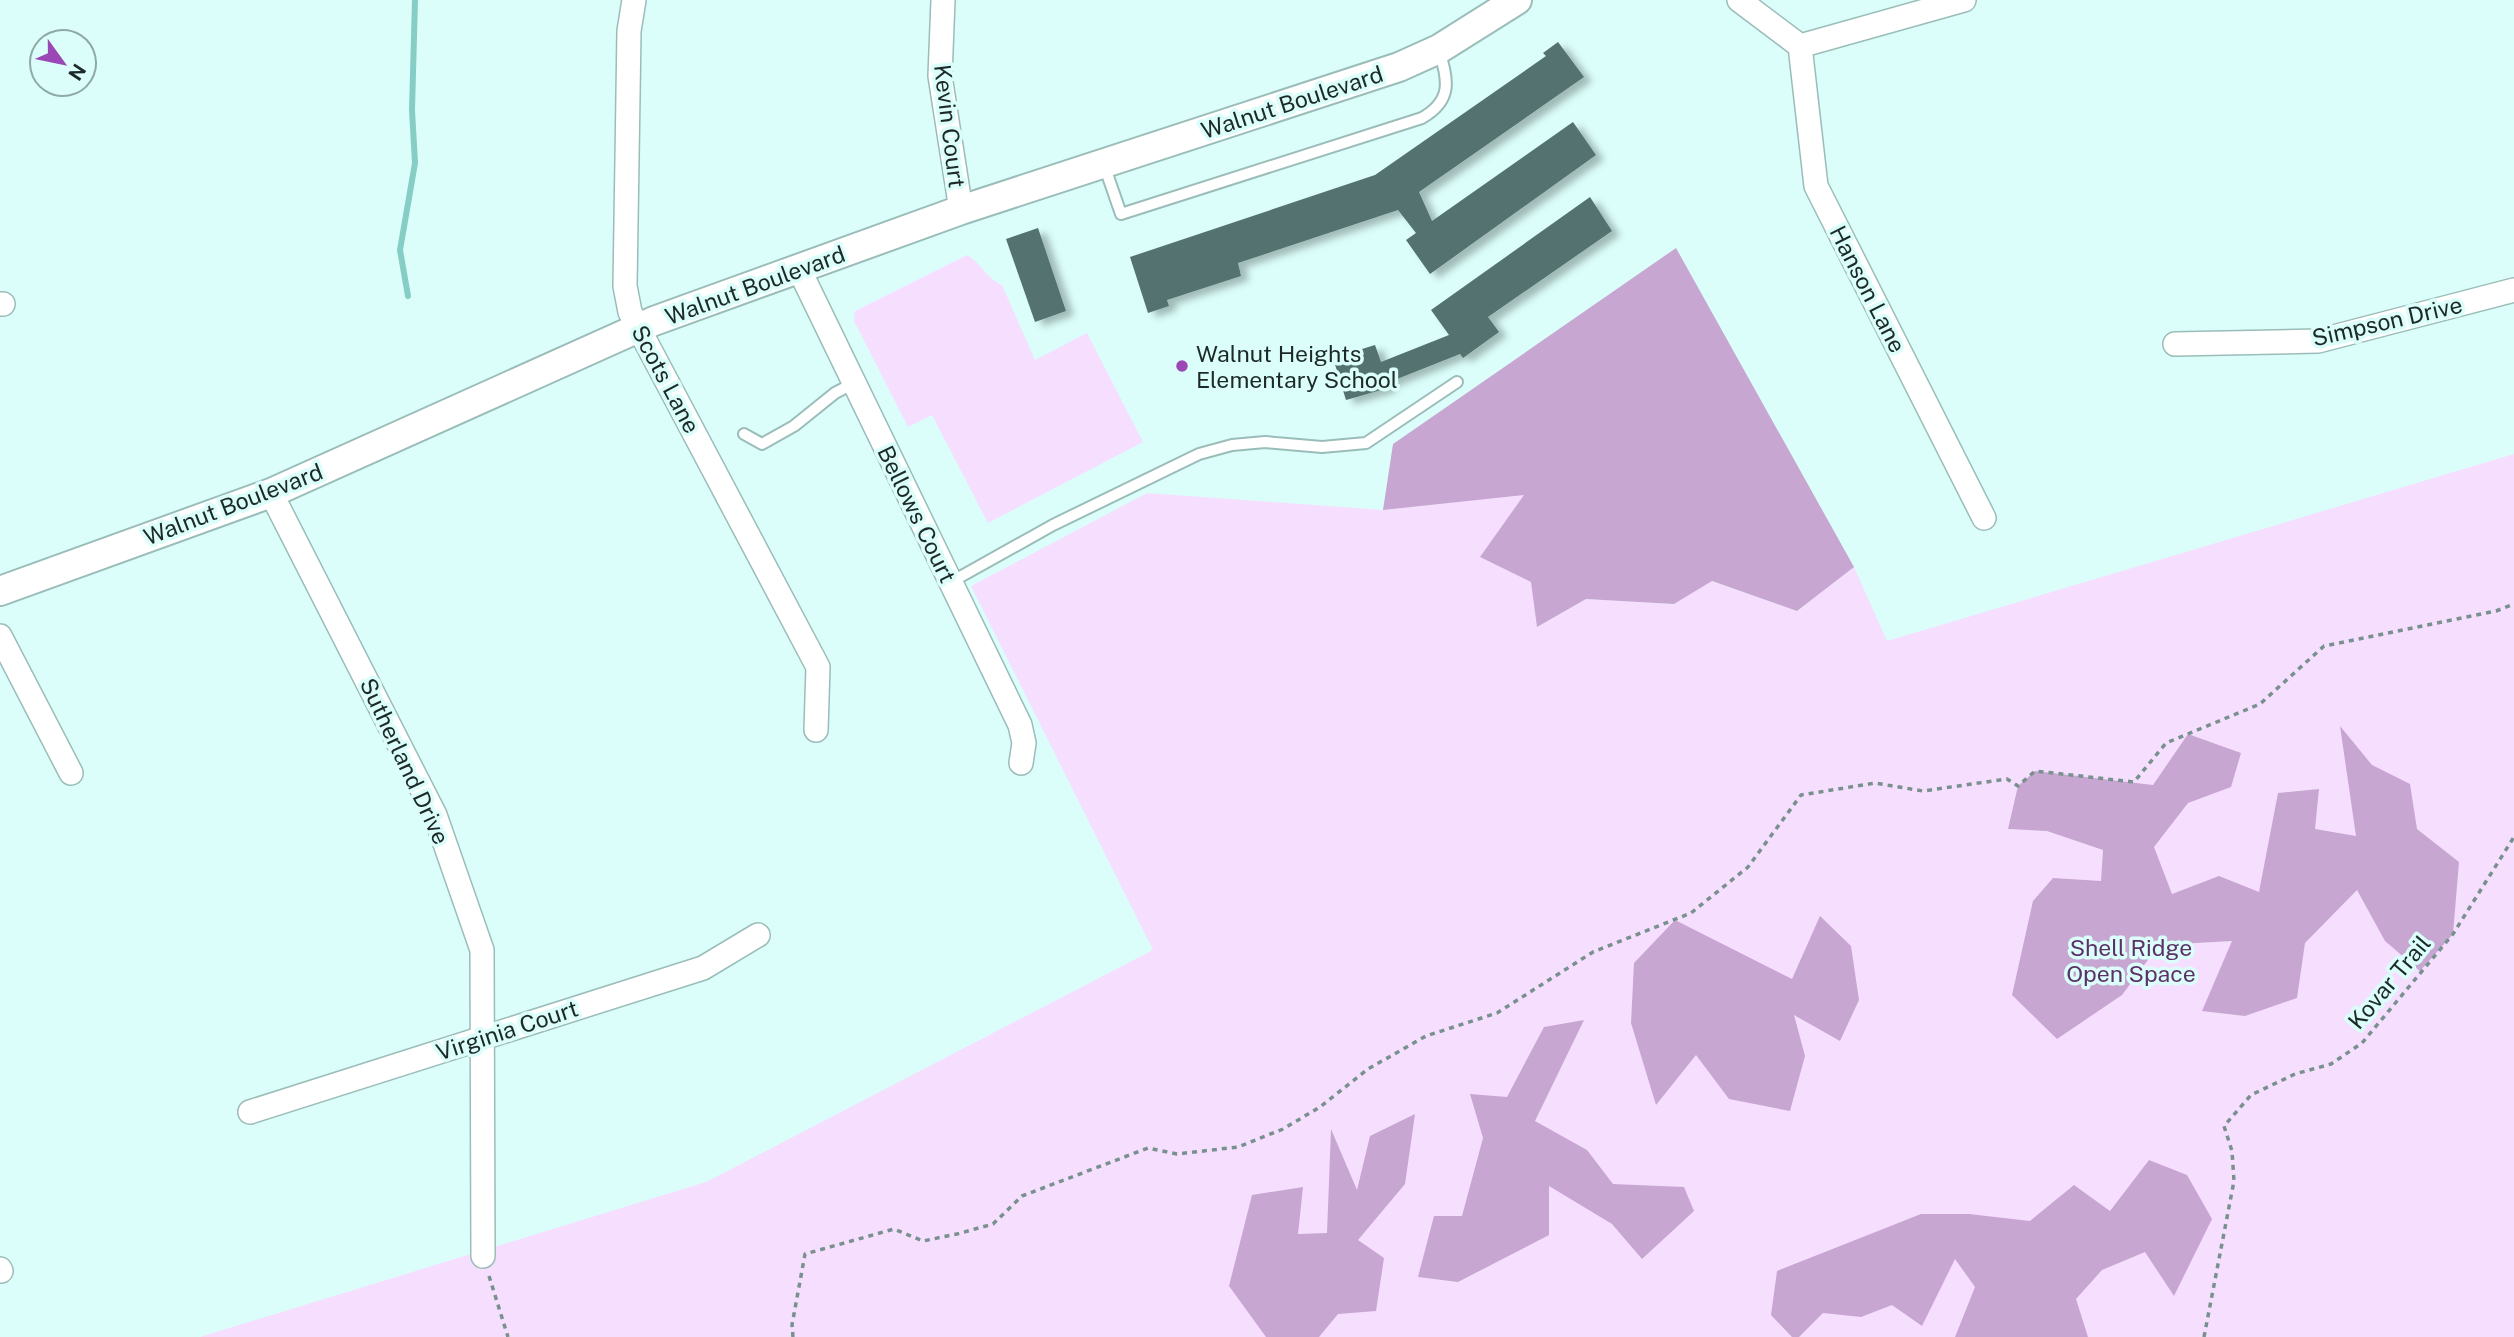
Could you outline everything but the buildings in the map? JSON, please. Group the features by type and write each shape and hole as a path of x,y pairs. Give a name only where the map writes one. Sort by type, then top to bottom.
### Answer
{"street":[{"name":"Scots Lane","path":"634,0 629,31 625,286 630,312 818,667 816,730"},
{"name":"Kevin Court","path":"943,0 940,76 961,210"},
{"name":"Walnut Boulevard","path":"0,591 271,493 638,327 798,267 961,210 1399,67 1439,49 1517,0"},
{"path":"1739,0 1800,46 1964,0"},
{"name":"Hanson Lane","path":"1800,46 1816,187 1984,518"},
{"name":"Bellows Court","path":"798,267 1020,725 1024,743 1021,763"},
{"name":"Simpson Drive","path":"2175,344 2318,341 2514,290"},
{"name":"Sutherland Drive","path":"271,493 435,816 482,950 483,1256"},
{"path":"0,636 71,773"},
{"name":"Virginia Court","path":"250,1112 704,968 758,935"}],"lane":[{"path":"1104,164 1121,214 1422,118 1437,109 1446,93 1447,76 1439,49"},
{"path":"951,582 1053,525 1199,454 1232,445 1265,442 1322,447 1366,443 1457,382"},
{"path":"744,434 762,444 794,426 835,393 854,383"}],"path":[{"path":"793,1337 792,1325 805,1254 894,1229 923,1241 957,1234 993,1224 1022,1196 1148,1148 1178,1154 1238,1147 1283,1129 1320,1107 1368,1069 1426,1036 1497,1013 1593,952 1691,913 1748,867 1801,795 1875,783 1923,791 2007,779 2018,786 2035,771 2134,782 2166,743 2260,704 2324,646 2496,611 2514,604"},
{"name":"Kovar Trail","path":"2204,1337 2234,1181 2232,1151 2224,1126 2252,1095 2295,1074 2332,1064 2362,1043 2453,934 2514,837"},
{"path":"483,1256 508,1337"}],"green space":[{"path":"1676,248 1854,567 1797,611 1712,581 1674,604 1586,599 1537,627 1531,582 1480,557 1524,495 1383,510 1393,444"},
{"path":"967,255 1002,285 1035,360 1087,333 1143,442 988,523 932,415 908,427 854,321 855,311"},
{"name":"Shell Ridge Open Space","path":"2514,454 2514,1337 200,1337 706,1182 1153,950 971,586 1147,493 1383,510 1525,494 1537,627 1586,599 1674,604 1711,581 1797,611 1854,567 1887,641"},
{"path":"2340,726 2372,765 2410,784 2417,829 2459,862 2453,934 2420,971 2385,941 2357,890 2305,943 2297,998 2245,1016 2202,1011 2232,941 2159,945 2122,995 2057,1039 2012,995 2033,901 2053,878 2101,881 2103,850 2047,831 2008,829 2018,786 2035,771 2153,785 2188,734 2241,753 2231,787 2188,803 2154,847 2172,894 2219,876 2259,892 2278,793 2319,789 2315,829 2356,836"},
{"path":"1820,916 1851,946 1859,1000 1840,1041 1794,1015 1805,1056 1790,1111 1729,1099 1696,1055 1656,1105 1631,1023 1634,963 1675,920 1792,979"},
{"path":"1584,1020 1535,1121 1587,1150 1613,1184 1684,1187 1694,1211 1642,1259 1612,1224 1549,1186 1549,1235 1458,1282 1418,1277 1434,1216 1462,1216 1483,1138 1470,1094 1507,1097 1544,1027"},
{"path":"1415,1114 1405,1184 1358,1240 1384,1258 1376,1311 1338,1314 1319,1337 1266,1337 1229,1286 1252,1195 1303,1187 1298,1234 1327,1233 1331,1129 1357,1190 1370,1136"},
{"path":"2149,1160 2187,1175 2212,1219 2174,1296 2145,1252 2102,1270 2076,1299 2088,1337 1955,1337 1975,1287 1955,1259 1922,1326 1892,1305 1861,1317 1823,1313 1799,1337 1792,1337 1771,1315 1777,1271 1921,1214 1969,1214 2030,1221 2074,1185 2110,1211"}],"waterway":[{"path":"408,296 400,250 415,163 412,110 415,0"}],"place":[{"name":"Walnut Heights Elementary School","path":"1182,366"}]}
